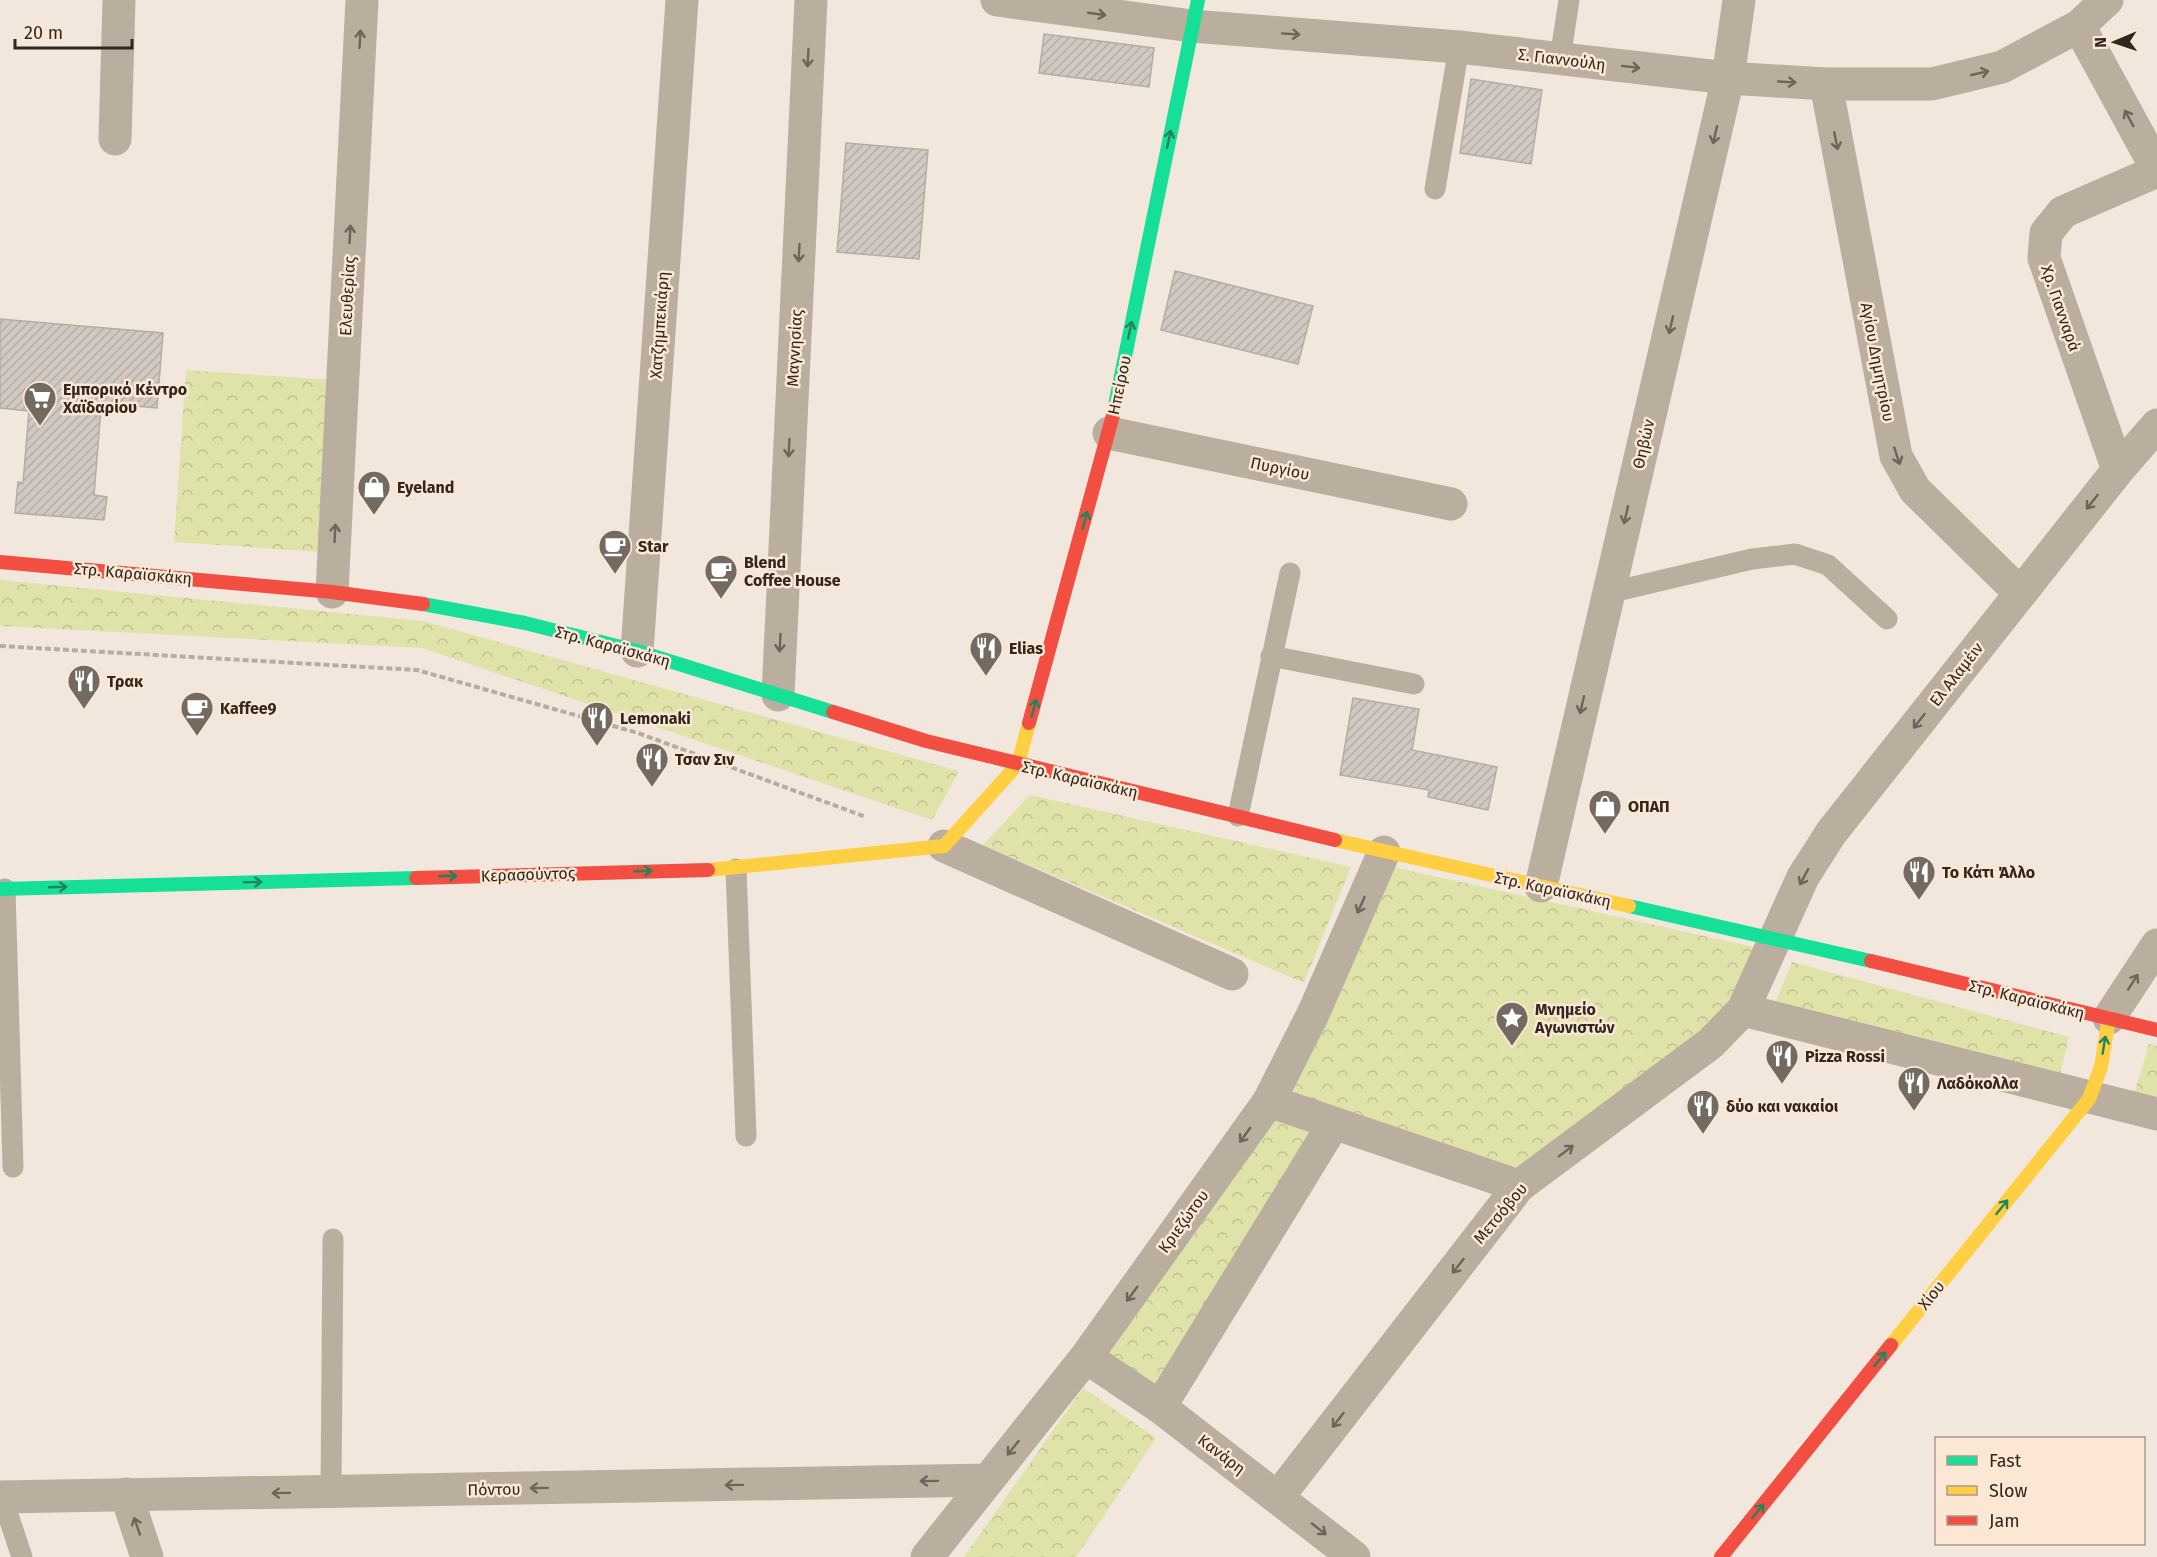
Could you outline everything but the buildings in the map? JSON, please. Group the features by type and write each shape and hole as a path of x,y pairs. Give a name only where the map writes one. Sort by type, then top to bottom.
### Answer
{"street":[{"path":"115,139 119,0"},
{"name":"Ελευθερίας","path":"332,592 362,0"},
{"name":"Χατζημπεκιάρη","path":"637,651 682,0"},
{"name":"Μαγνησίας","path":"778,695 811,0"},
{"name":"Σ. Γιαννούλη","path":"997,0 1195,13 1728,78 1826,84 1932,84 2002,67 2079,26 2107,0"},
{"name":"Θηβών","path":"1541,886 1728,78 1739,0"},
{"name":"Ηπείρου","path":"1018,764 1109,433 1195,13"},
{"path":"2079,26 2157,170"},
{"name":"Αγίου Δημητρίου","path":"1826,84 1896,456 1915,490 2020,593"},
{"name":"Χρ. Γιανναρά","path":"2118,470 2044,258 2046,233 2062,212 2157,170"},
{"name":"Ελ Αλαμέιν","path":"1777,938 1803,877 1831,833 2118,470 2157,425"},
{"name":"Πυργίου","path":"1109,433 1451,504"},
{"name":"Στρ. Καραϊσκάκη","path":"0,562 332,592 468,611 637,651 881,729 1018,764 1384,852 1777,938 2157,1030"},
{"path":"1018,764 944,846 1232,974"},
{"name":"Κερασούντος","path":"2,889 736,869 944,846"},
{"name":"Κριεζώτου","path":"927,1557 1086,1357 1269,1101 1313,1014 1384,852"},
{"name":"Μετσόβου","path":"1278,1497 1519,1186 1711,1043 1743,1010 1777,938"},
{"path":"2109,1018 2157,945"},
{"path":"1743,1010 2089,1099 2157,1114"},
{"name":"Χίου","path":"1721,1557 2089,1099 2101,1067 2109,1018"},
{"path":"1269,1101 1519,1186"},
{"path":"1160,1407 1334,1123"},
{"name":"Κανάρη","path":"1086,1357 1160,1407 1354,1557"},
{"name":"Πόντου","path":"1,1497 987,1480"},
{"path":"126,1494 147,1557"}],"lane":[{"path":"1560,59 1569,0"},
{"path":"1435,189 1459,47"},
{"path":"1608,593 1752,559 1795,554 1828,565 1887,620"},
{"path":"1238,816 1290,573"},
{"path":"1271,656 1414,684"},
{"path":"736,869 746,1136"},
{"path":"2,889 13,1167"},
{"path":"331,1492 333,1239"},
{"path":"1,1497 22,1557"}],"path":[{"path":"0,646 417,670 638,733 868,818"}],"green space":[{"path":"186,370 333,380 321,552 174,542"},
{"path":"0,580 423,621 959,771 932,820 422,648 0,626"},
{"path":"1030,795 1351,867 1304,983 983,845"},
{"path":"1393,867 1754,947 1737,1006 1517,1169 1291,1094"},
{"path":"1792,962 2069,1037 2058,1083 1772,1010"},
{"path":"2149,1044 2157,1046 2157,1107 2132,1101"},
{"path":"1271,1118 1311,1133 1158,1390 1106,1356"},
{"path":"1083,1388 1156,1438 1076,1557 964,1557"}],"traffic: fast":[{"path":"1113,415 1198,0"},
{"path":"423,604 525,623 637,651 833,712"},
{"path":"0,889 416,878"},
{"path":"1629,906 1871,961"}],"traffic: slow":[{"path":"708,870 944,846 1018,764 1029,723"},
{"path":"1335,840 1629,906"},
{"path":"1891,1345 2089,1099 2101,1067 2109,1018"}],"traffic: jam":[{"path":"1029,723 1113,415"},
{"path":"0,562 332,592 423,604"},
{"path":"833,712 926,741 1335,840"},
{"path":"416,878 708,870"},
{"path":"1871,961 2157,1030"},
{"path":"1721,1557 1891,1345"}],"place":[{"name":"Εμπορικό Κέντρο Χαϊδαρίου","path":"40,427"},
{"name":"Eyeland","path":"374,516"},
{"name":"Star","path":"615,575"},
{"name":"Blend Coffee House","path":"721,600"},
{"name":"Elias","path":"986,677"},
{"name":"Τρακ","path":"84,710"},
{"name":"Kaffee9","path":"197,737"},
{"name":"Lemonaki","path":"597,747"},
{"name":"Τσαν Σιν","path":"652,788"},
{"name":"ΟΠΑΠ","path":"1605,835"},
{"name":"Το Κάτι Άλλο","path":"1919,901"},
{"name":"Μνημείο Αγωνιστών","path":"1512,1047"},
{"name":"Pizza Rossi","path":"1782,1085"},
{"name":"Λαδόκολλα","path":"1914,1112"},
{"name":"δύο και νακαίοι","path":"1703,1135"}]}
